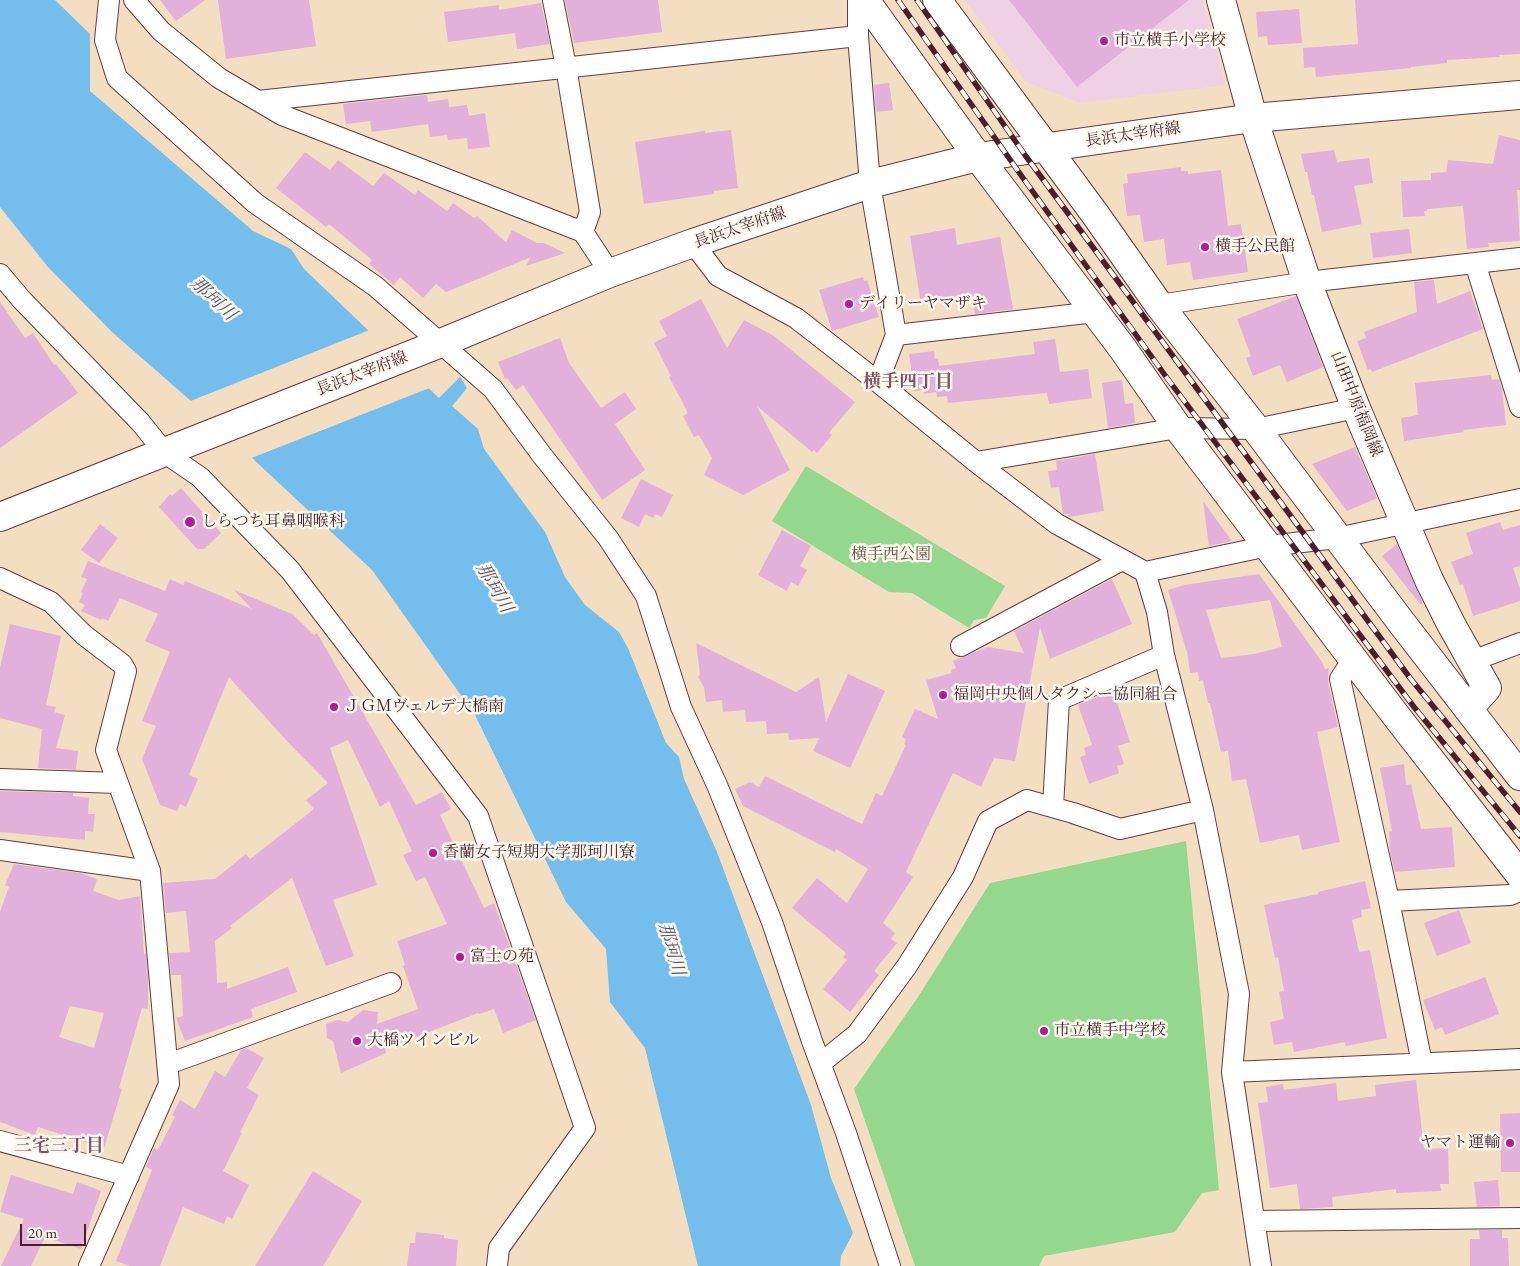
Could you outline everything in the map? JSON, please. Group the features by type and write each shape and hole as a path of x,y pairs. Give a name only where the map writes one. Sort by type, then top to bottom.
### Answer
{"street":[{"path":"109,0 105,40 117,78 255,203 375,286 436,345 493,389 541,454 608,538 646,596 681,707 717,785 772,922 812,1041 846,1133 890,1266"},
{"path":"134,0 161,31 218,78 282,115 583,232 610,273"},
{"path":"553,0 590,212 583,232"},
{"path":"858,0 858,36 870,184 896,335 878,382"},
{"path":"865,0 978,157 1123,349 1178,428 1520,875"},
{"path":"937,0 1095,214 1159,305 1256,429 1337,538 1520,776"},
{"name":"山田中原福岡線","path":"1221,0 1253,118 1308,282 1356,408 1429,580 1487,688 1468,709"},
{"path":"258,101 858,36"},
{"name":"長浜太宰府線","path":"0,517 436,345 610,273 693,243 870,184 978,157 1253,118 1520,95"},
{"path":"693,243 718,276 796,318 976,462 1057,524 1144,572 1268,546 1337,538 1405,525 1520,499"},
{"path":"1159,305 1308,282 1520,258"},
{"path":"1475,263 1520,407"},
{"path":"0,274 21,299 141,423 173,449 290,570 478,816 585,1128 499,1248 497,1266"},
{"path":"896,335 1095,312"},
{"path":"976,462 1178,428 1256,429 1356,408"},
{"path":"961,646 1122,560"},
{"path":"1144,572 1157,612 1164,655 1203,810 1239,994 1232,1072 1261,1266"},
{"path":"0,578 51,602 84,635 122,664 126,671 106,750 150,871 169,1084 90,1266"},
{"path":"1472,661 1520,643"},
{"path":"1053,807 1059,700 1164,655"},
{"path":"1353,658 1340,679 1389,901 1422,1063"},
{"path":"0,779 118,783"},
{"path":"821,1063 857,1034 907,966 962,877 988,821 1027,800 1120,829 1203,810"},
{"path":"1,854 150,871"},
{"path":"1389,901 1510,895 1520,891"},
{"path":"168,1064 391,983"},
{"path":"1232,1072 1520,1058"},
{"path":"0,1141 129,1176"},
{"path":"1254,1221 1520,1218"}],"shaded area":[{"name":"市立横手小学校","path":"965,0 1203,0 1225,85 1080,103 1026,82"}],"green space":[{"name":"横手西公園","path":"806,466 1005,586 986,618 974,620 969,628 912,593 889,592 772,521"},
{"name":"市立横手中学校","path":"1186,841 1219,1190 1202,1193 1175,1232 1044,1256 1039,1266 915,1266 854,1089 918,997 990,883"}],"water":[{"name":"那珂川","path":"0,0 55,0 90,34 90,91 253,231 291,249 304,269 439,398 460,377 467,388 452,406 478,429 484,449 545,532 565,577 585,605 619,632 628,648 666,743 679,757 684,779 717,852 811,1105 831,1178 853,1233 841,1256 840,1266 698,1266 645,1048 610,1002 606,949 566,902 475,715 372,570 191,401 112,332 48,267 0,207"}],"pier":[{"path":"372,329 432,387 249,459 188,402"}],"building":[{"path":"160,0 205,0 176,21"},
{"path":"218,0 309,0 316,46 226,59"},
{"path":"565,0 658,0 662,32 574,43"},
{"path":"1009,0 1189,0 1077,87"},
{"path":"1355,0 1520,0 1520,54 1447,60 1447,63 1411,68 1316,77 1315,67 1304,68 1303,48 1358,44"},
{"path":"541,3 550,44 517,49 515,33 448,42 444,12 499,5 499,10"},
{"path":"1299,9 1302,43 1268,45 1267,36 1258,37 1256,12"},
{"path":"889,83 893,110 876,112 874,85"},
{"path":"427,95 428,102 448,99 449,107 467,105 469,116 485,113 490,147 468,149 467,138 448,140 447,135 430,137 428,124 372,132 370,121 346,124 343,104"},
{"path":"731,130 738,188 714,191 714,194 644,204 635,142 705,131 705,133"},
{"path":"1499,135 1520,140 1520,190 1517,190 1520,241 1488,243 1489,247 1467,249 1463,206 1427,209 1427,211 1424,211 1425,216 1403,217 1401,181 1431,180 1431,173 1446,172 1448,160 1493,164"},
{"path":"1334,150 1337,162 1369,158 1373,183 1354,186 1362,224 1322,232 1314,195 1312,195 1301,154"},
{"path":"305,152 330,170 338,160 373,186 384,173 415,195 418,190 447,211 453,203 474,218 477,216 506,242 512,230 537,243 544,243 565,253 526,266 531,257 446,292 436,284 423,298 400,277 394,285 369,264 372,260 329,224 326,227 276,188"},
{"path":"1181,167 1181,171 1188,171 1188,174 1221,170 1228,226 1241,224 1248,272 1193,280 1190,262 1167,265 1164,239 1144,242 1140,215 1127,216 1123,184 1128,183 1127,174"},
{"path":"955,228 957,245 1000,237 1013,309 975,314 972,296 921,304 910,236"},
{"path":"1409,229 1412,253 1373,258 1370,233"},
{"name":"デイリーヤマザキ","path":"863,277 864,281 867,280 879,317 832,331 819,290"},
{"path":"1434,280 1437,304 1470,291 1483,329 1372,372 1371,369 1368,370 1357,341 1366,338 1364,332 1417,312 1414,282"},
{"path":"1296,296 1323,367 1287,382 1280,365 1253,376 1246,358 1251,356 1237,319"},
{"path":"701,299 727,348 744,320 774,336 855,402 829,433 832,435 817,453 814,450 812,452 757,406 790,470 743,495 704,475 712,458 699,435 694,437 683,416 688,413 654,343 667,336 659,321"},
{"path":"0,302 25,338 33,333 54,365 56,364 78,393 0,448"},
{"path":"560,338 569,363 601,408 625,392 636,409 615,424 645,470 602,500 523,385 516,390 507,378 505,379 498,362"},
{"path":"1055,339 1060,372 1088,369 1092,398 1049,404 1047,393 948,403 947,396 937,397 936,392 924,394 924,390 914,391 909,354 934,351 935,359 938,358 939,366 1035,354 1033,342"},
{"path":"1491,375 1492,380 1499,379 1502,389 1506,425 1463,430 1464,432 1404,441 1401,418 1418,415 1415,383"},
{"path":"1122,380 1125,404 1133,403 1135,423 1108,428 1102,383"},
{"path":"1355,447 1377,498 1347,511 1312,464"},
{"path":"1095,454 1104,511 1069,517 1068,514 1063,514 1059,487 1051,488 1048,471 1057,470 1056,461"},
{"path":"641,479 673,495 662,517 655,514 653,518 645,514 639,527 621,518"},
{"name":"しらつち耳鼻咽喉科","path":"181,488 221,533 204,549 197,549 159,507 170,494 172,496"},
{"path":"1203,501 1232,541 1209,546"},
{"path":"1500,522 1503,530 1520,525 1520,566 1513,568 1520,589 1520,601 1473,616 1463,584 1460,585 1451,562 1473,554 1466,533"},
{"path":"100,524 118,538 99,563 81,550"},
{"path":"782,530 811,546 800,566 807,570 798,586 791,582 787,591 758,575"},
{"path":"1397,544 1423,603 1421,605 1382,556"},
{"path":"88,561 165,591 170,579 183,585 185,581 252,609 234,590 292,614 314,635 317,633 416,805 442,792 451,809 440,815 484,908 494,903 536,1020 503,1033 494,1009 478,1013 385,1049 386,1053 341,1073 333,1041 327,1038 326,1024 338,1020 348,1022 363,1010 378,1012 377,1024 418,1009 403,966 405,965 397,941 447,924 425,877 416,881 403,855 412,851 389,801 380,807 348,740 330,748 377,885 333,900 354,956 326,966 292,878 230,926 232,928 215,941 217,983 227,982 227,989 288,967 297,992 251,1009 253,1017 185,1041 176,1018 183,1016 181,975 171,975 169,953 190,952 186,911 166,913 163,883 215,879 246,854 250,859 314,809 306,800 328,783 229,677 189,775 198,779 186,807 180,804 177,811 160,805 142,759 156,726 142,721 170,652 145,641 158,614 120,598 108,621 81,611 85,605 79,602 87,579 81,577"},
{"path":"1259,574 1322,662 1325,669 1329,668 1328,682 1338,727 1317,732 1340,842 1302,850 1299,835 1260,843 1246,779 1232,781 1228,751 1221,752 1203,680 1199,681 1198,672 1190,673 1187,652 1168,590 1184,585","holes":["1270,600 1282,647 1254,654 1221,658 1206,610"]},
{"path":"1112,579 1132,624 1050,659 1040,627 1015,761 994,758 981,787 953,773 906,872 913,877 883,923 895,933 891,939 897,943 874,971 879,975 850,1012 823,989 847,960 843,957 846,953 792,908 817,878 847,903 868,869 836,849 835,852 743,806 735,789 750,782 759,787 765,776 862,824 876,793 882,796 906,745 904,744 906,739 902,737 915,709 938,719 926,680 952,673 951,670 956,668 953,661 988,647 1024,653 1014,631"},
{"path":"10,624 61,636 46,705 56,707 54,712 65,715 56,748 78,751 76,770 38,768 42,729 0,718 0,668"},
{"path":"696,643 796,692 819,677 826,722 848,674 885,691 850,768 813,751 819,738 789,740 788,733 767,734 766,721 746,722 745,710 723,712 722,700 706,702 704,687 698,677 700,674"},
{"path":"1113,690 1130,742 1118,746 1124,764 1117,766 1119,773 1089,784 1080,757 1086,755 1084,748 1092,745 1078,705"},
{"path":"1404,764 1406,785 1411,784 1421,829 1452,827 1455,867 1395,872 1390,852 1389,832 1392,831 1380,768"},
{"path":"0,791 73,793 73,796 89,798 88,814 95,814 93,832 85,831 85,840 0,832"},
{"path":"14,864 80,873 97,879 93,891 119,900 140,896 144,954 146,954 148,977 148,1009 142,1008 119,1088 122,1089 104,1148 38,1127 35,1135 0,1122 0,912 9,887 5,885","holes":["70,1006 104,1013 94,1048 59,1037"]},
{"path":"1365,881 1371,908 1361,910 1362,917 1352,920 1359,952 1370,950 1387,1038 1346,1046 1345,1042 1294,1052 1292,1042 1274,1045 1270,1022 1284,1019 1279,992 1284,991 1278,957 1275,958 1264,905 1318,894 1318,892"},
{"path":"1459,910 1471,943 1437,956 1424,923"},
{"path":"1485,977 1499,1014 1445,1035 1442,1027 1435,1030 1423,1000"},
{"path":"246,1048 264,1058 247,1088 259,1095 223,1171 249,1185 232,1219 227,1216 224,1224 183,1207 160,1266 130,1266 116,1261 152,1170 146,1167 154,1148 158,1150 175,1117 172,1115 180,1100 195,1109 215,1071 225,1077 241,1050"},
{"path":"1416,1080 1424,1149 1448,1148 1449,1184 1440,1184 1441,1191 1396,1193 1396,1189 1332,1197 1333,1207 1300,1209 1297,1184 1270,1188 1258,1103 1268,1102 1266,1087 1283,1084 1284,1090 1336,1083 1338,1101 1376,1096 1375,1085"},
{"name":"ヤマト運輸","path":"1520,1113 1520,1172 1501,1172 1500,1114"},
{"path":"313,1171 362,1201 323,1266 255,1266"},
{"path":"11,1175 73,1194 77,1182 101,1191 81,1249 45,1237 31,1266 1,1266 24,1219 0,1212"},
{"path":"1498,1180 1500,1206 1477,1207 1474,1182"},
{"path":"1479,1230 1502,1230 1502,1238 1508,1238 1509,1266 1470,1266 1470,1239 1480,1239"},
{"path":"416,1232 444,1235 444,1238 458,1240 456,1266 407,1266 410,1243 415,1243"}],"railway":[{"path":"898,0 1167,378 1414,707 1520,836"},
{"path":"917,0 1025,155 1410,678 1520,812"}],"place":[{"name":"市立横手小学校","path":"1104,41"},
{"name":"横手公民館","path":"1205,247"},
{"name":"デイリーヤマザキ","path":"849,304"},
{"name":"しらつち耳鼻咽喉科","path":"190,522"},
{"name":"福岡中央個人タクシー協同組合","path":"943,695"},
{"name":"ＪＧＭヴェルデ大橋南","path":"334,707"},
{"name":"香蘭女子短期大学那珂川寮","path":"433,853"},
{"name":"富士の苑","path":"460,957"},
{"name":"市立横手中学校","path":"1044,1031"},
{"name":"大橋ツインビル","path":"357,1041"},
{"name":"ヤマト運輸","path":"1510,1143"}],"district":[{"name":"横手四丁目","path":"908,382"},
{"name":"三宅三丁目","path":"59,1146"}]}
